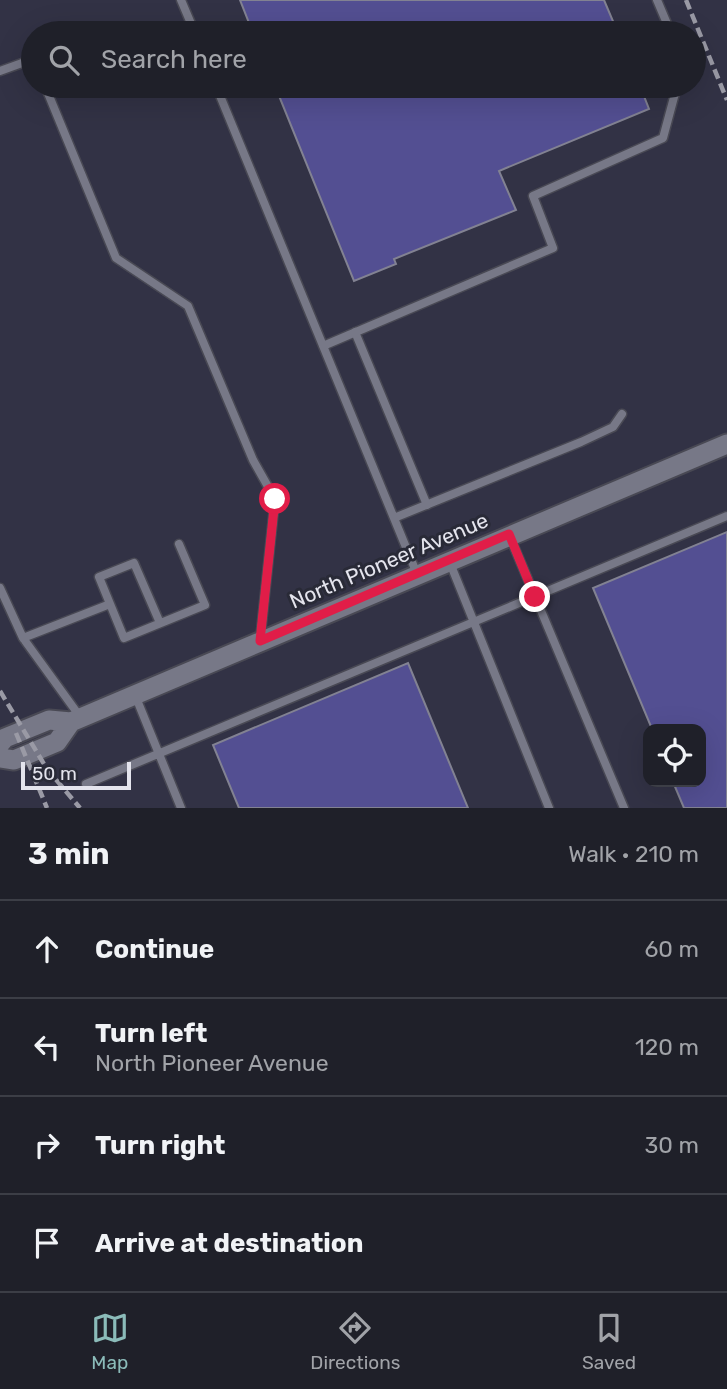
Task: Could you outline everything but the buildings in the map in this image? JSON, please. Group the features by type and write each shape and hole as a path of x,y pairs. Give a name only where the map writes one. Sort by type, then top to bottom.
{"street":[{"name":"North Pioneer Avenue","path":"0,744 5,738 49,720 76,720 509,534 727,444"},
{"name":"North Pioneer Avenue","path":"0,758 14,760 57,741 76,720"}],"lane":[{"path":"181,0 190,21"},
{"path":"657,0 666,21"},
{"path":"0,71 21,63"},
{"path":"49,98 116,258 188,306 253,460 275,499 260,641"},
{"path":"221,98 417,574"},
{"path":"323,346 553,248 533,196 663,138 674,98"},
{"path":"355,332 427,505"},
{"path":"394,518 581,443 613,427 622,414"},
{"path":"86,784 727,516"},
{"path":"509,534 624,808"},
{"path":"160,623 134,563 99,577 124,638 205,605 179,544"},
{"path":"449,560 549,808"},
{"path":"0,588 23,638 76,720"},
{"path":"23,638 110,604"},
{"path":"135,695 181,808"}],"shaded area":[{"path":"0,0 727,0 727,808 0,808"}],"railway":[{"path":"686,0 695,21"},
{"path":"706,49 727,100"},
{"path":"0,691 47,769 80,808"},
{"path":"16,733 47,808"}],"route":[{"path":"275,499 260,641 509,534 535,597"}]}
